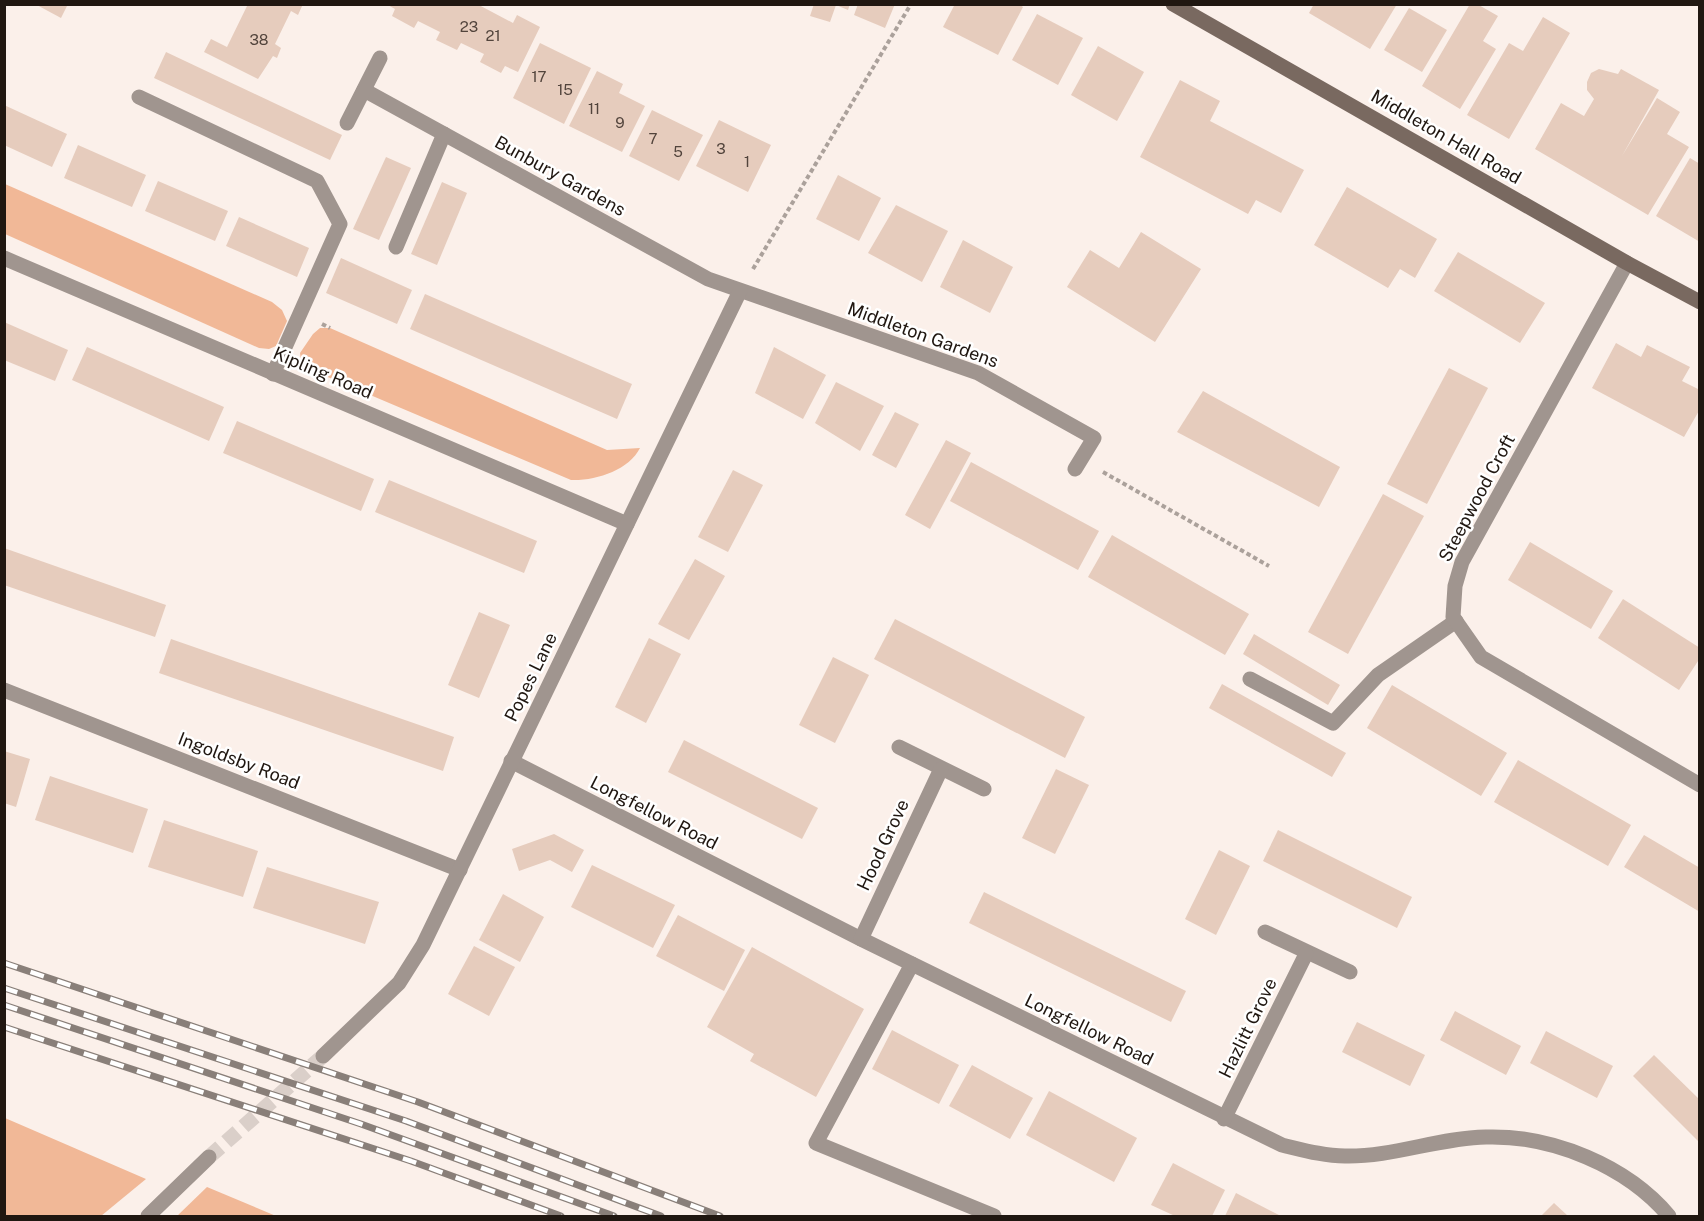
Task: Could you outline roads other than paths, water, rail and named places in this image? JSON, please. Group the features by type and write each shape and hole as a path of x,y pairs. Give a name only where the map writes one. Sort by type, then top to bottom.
{"main road":[{"name":"Middleton Hall Road","path":"1173,4 1627,263 1700,302"}],"street":[{"path":"347,123 380,58"},
{"name":"Bunbury Gardens","path":"364,90 708,279 740,291"},
{"path":"139,97 317,181 340,224 273,374"},
{"path":"396,247 444,134"},
{"name":"Kipling Road","path":"4,258 627,524"},
{"name":"Steepwood Croft","path":"1456,621 1453,617 1455,586 1462,562 1627,263"},
{"name":"Middleton Gardens","path":"740,291 978,373 1094,438 1078,464"},
{"name":"Popes Lane","path":"323,1056 399,983 423,945 740,291"},
{"path":"1250,679 1333,723 1378,675 1456,621 1481,657 1700,784"},
{"name":"Ingoldsby Road","path":"4,690 460,870"},
{"path":"898,747 984,789"},
{"name":"Longfellow Road","path":"511,761 861,939 1224,1119 1282,1145 1313,1153 1344,1156 1377,1154 1487,1137 1526,1140 1564,1149 1605,1166 1647,1194 1670,1216"},
{"name":"Hood Grove","path":"861,939 941,769"},
{"path":"1265,932 1306,954 1350,972"},
{"name":"Hazlitt Grove","path":"1224,1119 1306,954"},
{"path":"912,964 816,1143 994,1216"},
{"path":"148,1216 209,1157"}],"tunnel":[{"path":"209,1157 323,1056"}],"railway":[{"path":"4,963 418,1102 720,1216"},
{"path":"4,988 406,1121 661,1216"},
{"path":"4,1005 361,1124 614,1216"},
{"path":"4,1027 411,1161 561,1216"}]}
